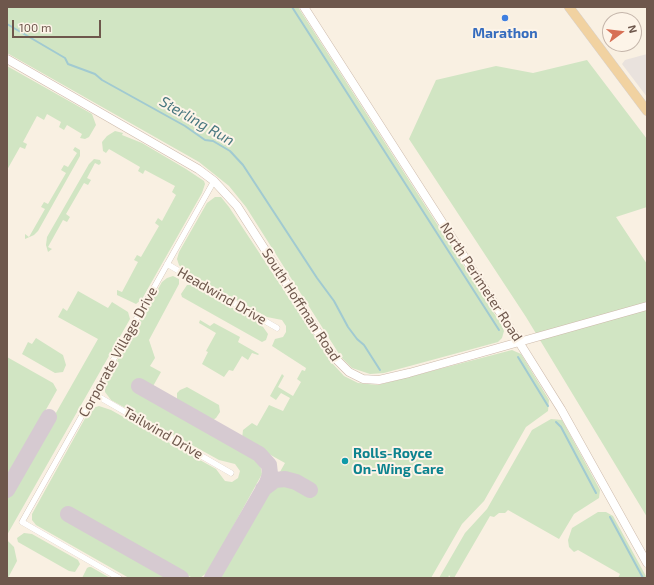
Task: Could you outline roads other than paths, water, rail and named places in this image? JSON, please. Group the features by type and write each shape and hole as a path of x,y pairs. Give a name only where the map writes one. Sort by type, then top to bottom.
{"main road":[{"path":"569,7 647,111"}],"street":[{"name":"North Perimeter Road","path":"304,7 561,409 647,563"},
{"name":"South Hoffman Road","path":"7,59 198,168 214,180 237,206 334,356 349,372 363,379 379,380 647,306"},
{"name":"Corporate Village Drive","path":"120,578 22,522 214,180"},
{"name":"Headwind Drive","path":"167,264 277,328"},
{"name":"Tailwind Drive","path":"94,394 231,472"}],"waterway":[{"path":"292,7 499,330"},
{"name":"Sterling Run","path":"7,24 65,58 68,64 95,74 102,80 185,126 205,140 213,141 230,151 243,165 317,278 334,301 348,327 357,339 364,345 380,370"},
{"path":"518,357 548,406"},
{"path":"556,422 561,427 596,493"},
{"path":"610,517 643,578"}],"place":[{"name":"Marathon","path":"505,18"},
{"name":"Rolls-Royce On-Wing Care","path":"345,461"}]}
